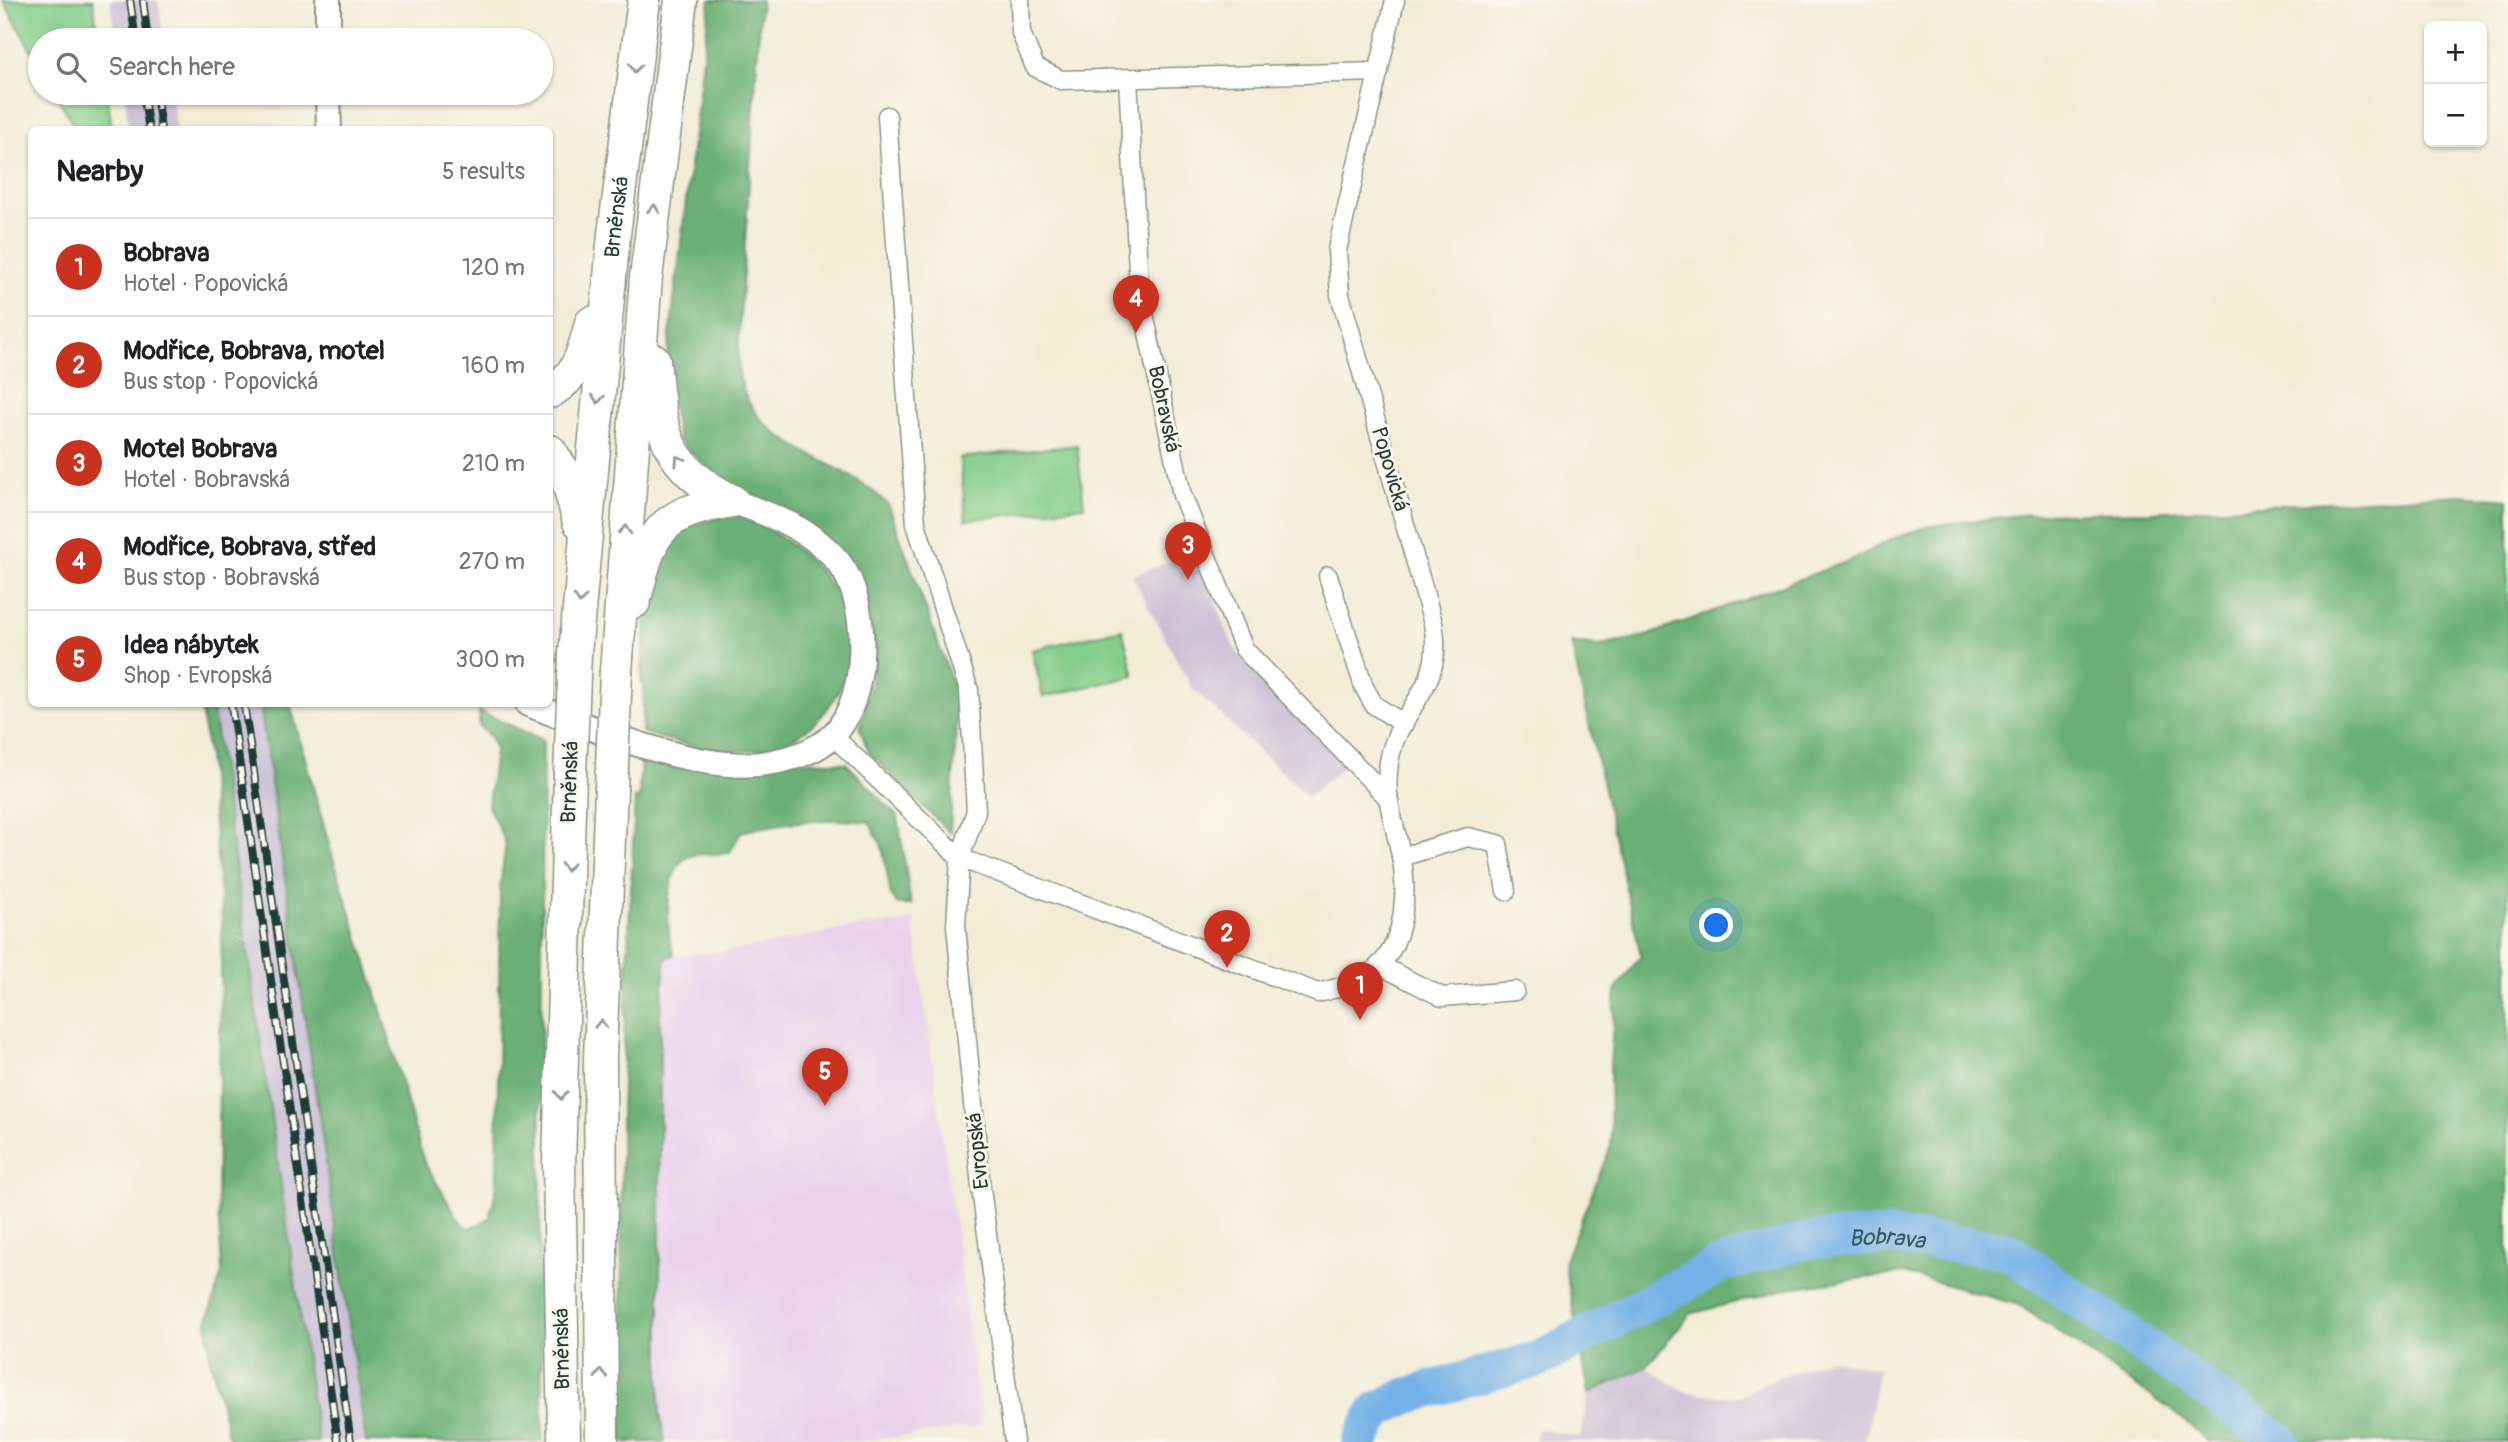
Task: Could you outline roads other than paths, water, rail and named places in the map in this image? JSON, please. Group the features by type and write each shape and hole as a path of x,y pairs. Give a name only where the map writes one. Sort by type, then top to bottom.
{"highway":[{"name":"Brněnská","path":"564,1442 559,1164 575,653 614,234 643,0"},
{"name":"Brněnská","path":"602,1442 600,1057 616,671 646,276 681,0"},
{"path":"553,391 572,376 582,358 614,234"},
{"path":"646,276 658,402 667,440 683,468 705,486 732,501"},
{"path":"553,455 566,474 584,544"},
{"path":"616,671 642,569 662,528 681,512 732,501"}],"street":[{"path":"328,0 328,28"},
{"path":"1020,0 1021,33 1035,67 1061,80 1378,72"},
{"name":"Popovická","path":"960,858 1318,993 1353,983 1379,965 1392,944 1403,912 1401,857 1386,796 1393,747 1432,675 1436,637 1340,295 1337,250 1395,0"},
{"name":"Bobravská","path":"1128,78 1139,290 1182,495 1244,649 1386,796"},
{"path":"328,105 329,126"},
{"path":"833,736 960,858 976,811 969,690 916,524 887,116"},
{"path":"537,707 641,743 714,762 746,764 783,759 808,752 833,736 850,711 861,660 858,608 853,587 841,565 816,542 780,519 732,501"},
{"path":"1328,576 1364,687 1374,705 1404,724"},
{"path":"1401,857 1468,837 1498,844 1506,891"},
{"name":"Evropská","path":"960,858 956,926 981,1188 1014,1442"},
{"path":"1379,965 1442,997 1515,991"}],"waterway":[{"name":"Bobrava","path":"1360,1442 1377,1410 1407,1396 1539,1359 1722,1264 1810,1240 1886,1236 2007,1250 2281,1442"}],"railway":[{"path":"130,0 134,28"},
{"path":"143,0 146,28"},
{"path":"145,105 148,126"},
{"path":"158,105 160,126"},
{"path":"231,707 338,1442"},
{"path":"244,707 351,1442"}],"place":[{"name":"Modřice, Bobrava, střed","path":"1136,333"},
{"name":"Motel Bobrava","path":"1188,580"},
{"name":"Modřice, Bobrava, motel","path":"1227,968"},
{"name":"Bobrava","path":"1360,1020"},
{"name":"Idea nábytek","path":"825,1106"}]}
